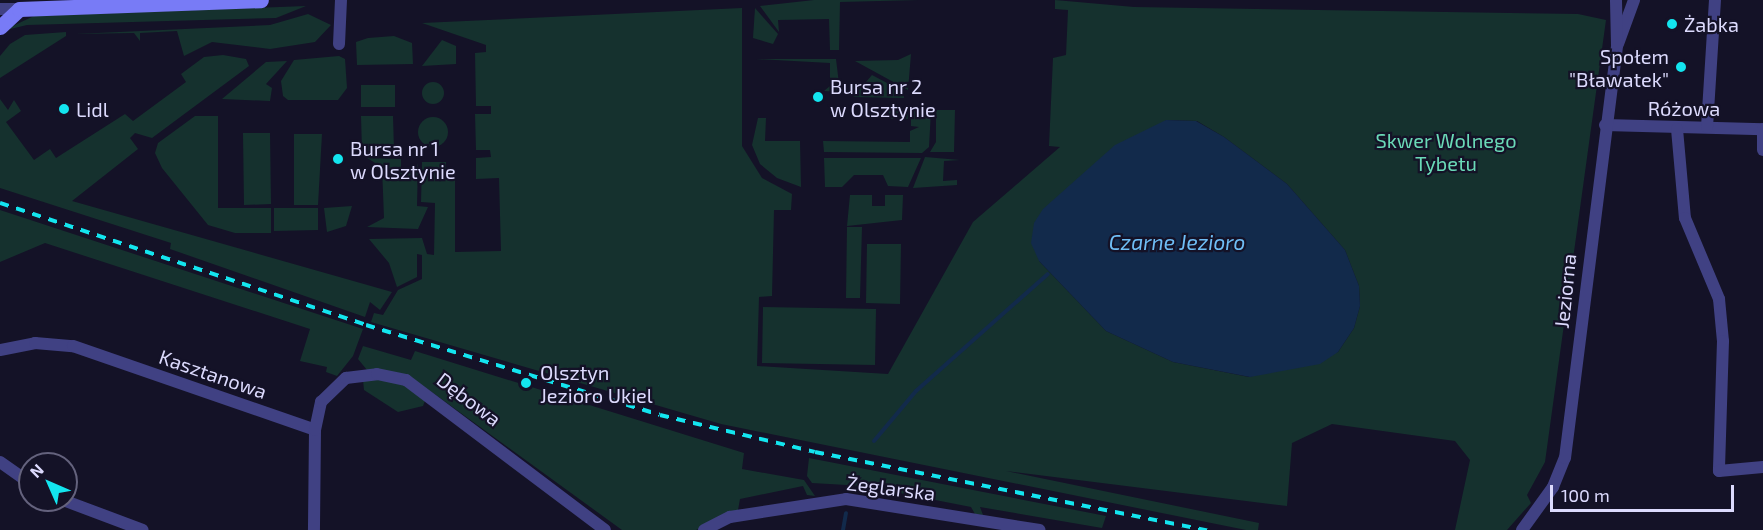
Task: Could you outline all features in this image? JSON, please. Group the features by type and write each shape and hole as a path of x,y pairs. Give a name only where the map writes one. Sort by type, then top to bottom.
{"main road":[{"path":"0,27 19,9 261,0"}],"street":[{"path":"339,44 341,0"},
{"name":"Jeziorna","path":"1522,530 1553,487 1565,458 1605,125 1617,45 1616,0"},
{"name":"Jeziorna","path":"1617,45 1634,0"},
{"path":"1707,127 1715,0"},
{"path":"0,9 19,9"},
{"name":"Różowa","path":"1605,125 1677,129 1707,127 1763,129"},
{"path":"1677,129 1684,218 1719,299 1723,340 1719,471 1763,467"},
{"path":"1763,129 1763,150"},
{"name":"Kasztanowa","path":"0,350 35,343 73,346 315,430"},
{"name":"Dębowa","path":"315,430 321,402 346,378 377,374 406,380 605,530"},
{"path":"314,530 315,430"},
{"path":"0,462 18,475"},
{"name":"Żeglarska","path":"704,530 730,517 846,499 1040,530"},
{"path":"78,506 143,530"}],"green space":[{"path":"814,0 919,0 840,2 839,50 830,50 829,19 778,20 779,32 760,6"},
{"name":"Skwer Wolnego Tybetu","path":"1055,0 1134,7 1578,14 1606,20 1545,462 1527,495 1531,503 1507,530 1455,530 1470,460 1455,441 1332,424 1292,443 1287,506 1006,471 1259,523 1258,530 1246,530 721,424 371,322 374,313 383,315 398,290 422,279 422,255 417,254 417,277 397,287 389,263 369,239 422,238 427,254 434,255 435,203 421,202 422,162 446,162 446,172 455,173 455,252 501,251 499,178 476,179 476,158 491,157 490,150 476,150 475,114 491,114 491,106 476,106 475,53 486,52 486,45 422,23 742,8 742,146 762,178 792,194 791,210 774,210 772,296 759,297 757,366 888,374 973,222 1060,147 1049,146 1053,58 1066,55 1068,10 1055,9","holes":["1166,120 1197,121 1224,137 1287,184 1345,250 1359,286 1360,306 1354,328 1338,352 1249,377 1173,362 1106,331 1039,261"]},
{"path":"306,6 276,18 27,25 2,31 34,16"},
{"path":"755,8 778,34 773,44 753,38"},
{"path":"308,14 331,25 315,42 270,49 212,42 184,56 177,31 140,33 140,41 134,33 75,34 270,25"},
{"path":"66,32 66,36 0,78 0,56 10,44 25,35"},
{"path":"394,36 412,43 413,64 357,65 356,42 368,38"},
{"path":"442,40 456,46 456,64 422,66"},
{"path":"911,54 908,90 855,61 898,60"},
{"path":"223,55 246,59 249,66 152,138 135,133 130,138 138,149 72,201 392,292 380,310 370,302 365,317 170,249 171,243 0,188 0,99 8,110 14,100 21,111 6,122 34,160 50,149 56,158 125,114 133,121 186,82 181,74 204,57"},
{"path":"339,56 345,59 347,88 338,100 288,100 283,96 281,81 294,60"},
{"path":"756,59 836,59 840,92 824,91 830,86 830,63"},
{"path":"287,61 266,84 272,88 270,101 222,99 266,62"},
{"path":"872,75 904,92 904,98 853,97"},
{"path":"433,82 441,85 444,93 441,101 433,104 425,101 422,93 425,85"},
{"path":"361,85 395,85 395,107 361,107"},
{"path":"936,110 955,110 954,152 930,152 936,142"},
{"path":"889,111 931,111 929,147 922,153 824,152 823,141 910,142 910,131 919,127 911,126 911,119 889,119"},
{"path":"195,116 218,116 218,208 271,208 271,233 235,233 208,225 162,168 155,153 158,143"},
{"path":"361,116 393,116 394,150 362,151"},
{"path":"433,117 439,118 447,126 447,138 439,146 433,147 427,146 419,138 418,132 419,126 427,118"},
{"path":"758,118 766,118 765,141 800,141 801,187 777,178 760,164 752,145"},
{"path":"243,133 270,133 271,204 244,205"},
{"path":"294,134 322,134 318,205 294,205"},
{"path":"925,157 960,160 944,161 943,181 957,180 957,185 913,188"},
{"path":"367,158 401,159 401,173 416,172 418,163 417,206 428,207 418,229 367,227 384,218 382,167"},
{"path":"824,158 921,158 908,187 888,186 883,175 854,175 842,187 825,187"},
{"path":"850,195 872,195 872,206 885,206 885,195 903,195 902,220 847,226"},
{"path":"352,206 346,226 327,232 324,208"},
{"path":"274,208 318,208 318,230 274,231"},
{"path":"0,210 363,329 353,356 337,376 326,372 327,367 300,361 310,329 45,243 0,262"},
{"path":"847,227 862,227 860,298 846,298"},
{"path":"867,244 901,244 900,304 866,303"},
{"path":"763,307 876,309 875,365 762,363"},
{"path":"363,346 411,360 415,351 744,453 742,469 804,480 815,496 807,495 803,486 740,499 738,510 696,530 622,530 418,382 367,370 358,359"},
{"path":"382,379 403,383 426,398 423,406 398,412 364,390 363,380"},
{"path":"809,458 1106,516 1102,528 980,507 983,515 975,514 971,507 864,486 812,483 807,476"}],"water":[{"name":"Czarne Jezioro","path":"1166,120 1196,121 1224,137 1287,184 1345,250 1359,286 1360,306 1354,328 1338,352 1320,364 1250,377 1173,362 1106,331 1039,261 1031,243 1034,223 1043,209 1115,145"}],"waterway":[{"path":"874,441 916,391 1048,274"},
{"path":"843,530 846,513"}],"railway":[{"path":"0,203 366,325 660,415 815,452 1207,530"}],"place":[{"name":"Żabka","path":"1672,24"},
{"name":"Społem \"Bławatek\"","path":"1681,67"},
{"name":"Bursa nr 2 w Olsztynie","path":"818,97"},
{"name":"Lidl","path":"64,109"},
{"name":"Bursa nr 1 w Olsztynie","path":"338,159"},
{"name":"Olsztyn Jezioro Ukiel","path":"526,383"}]}
